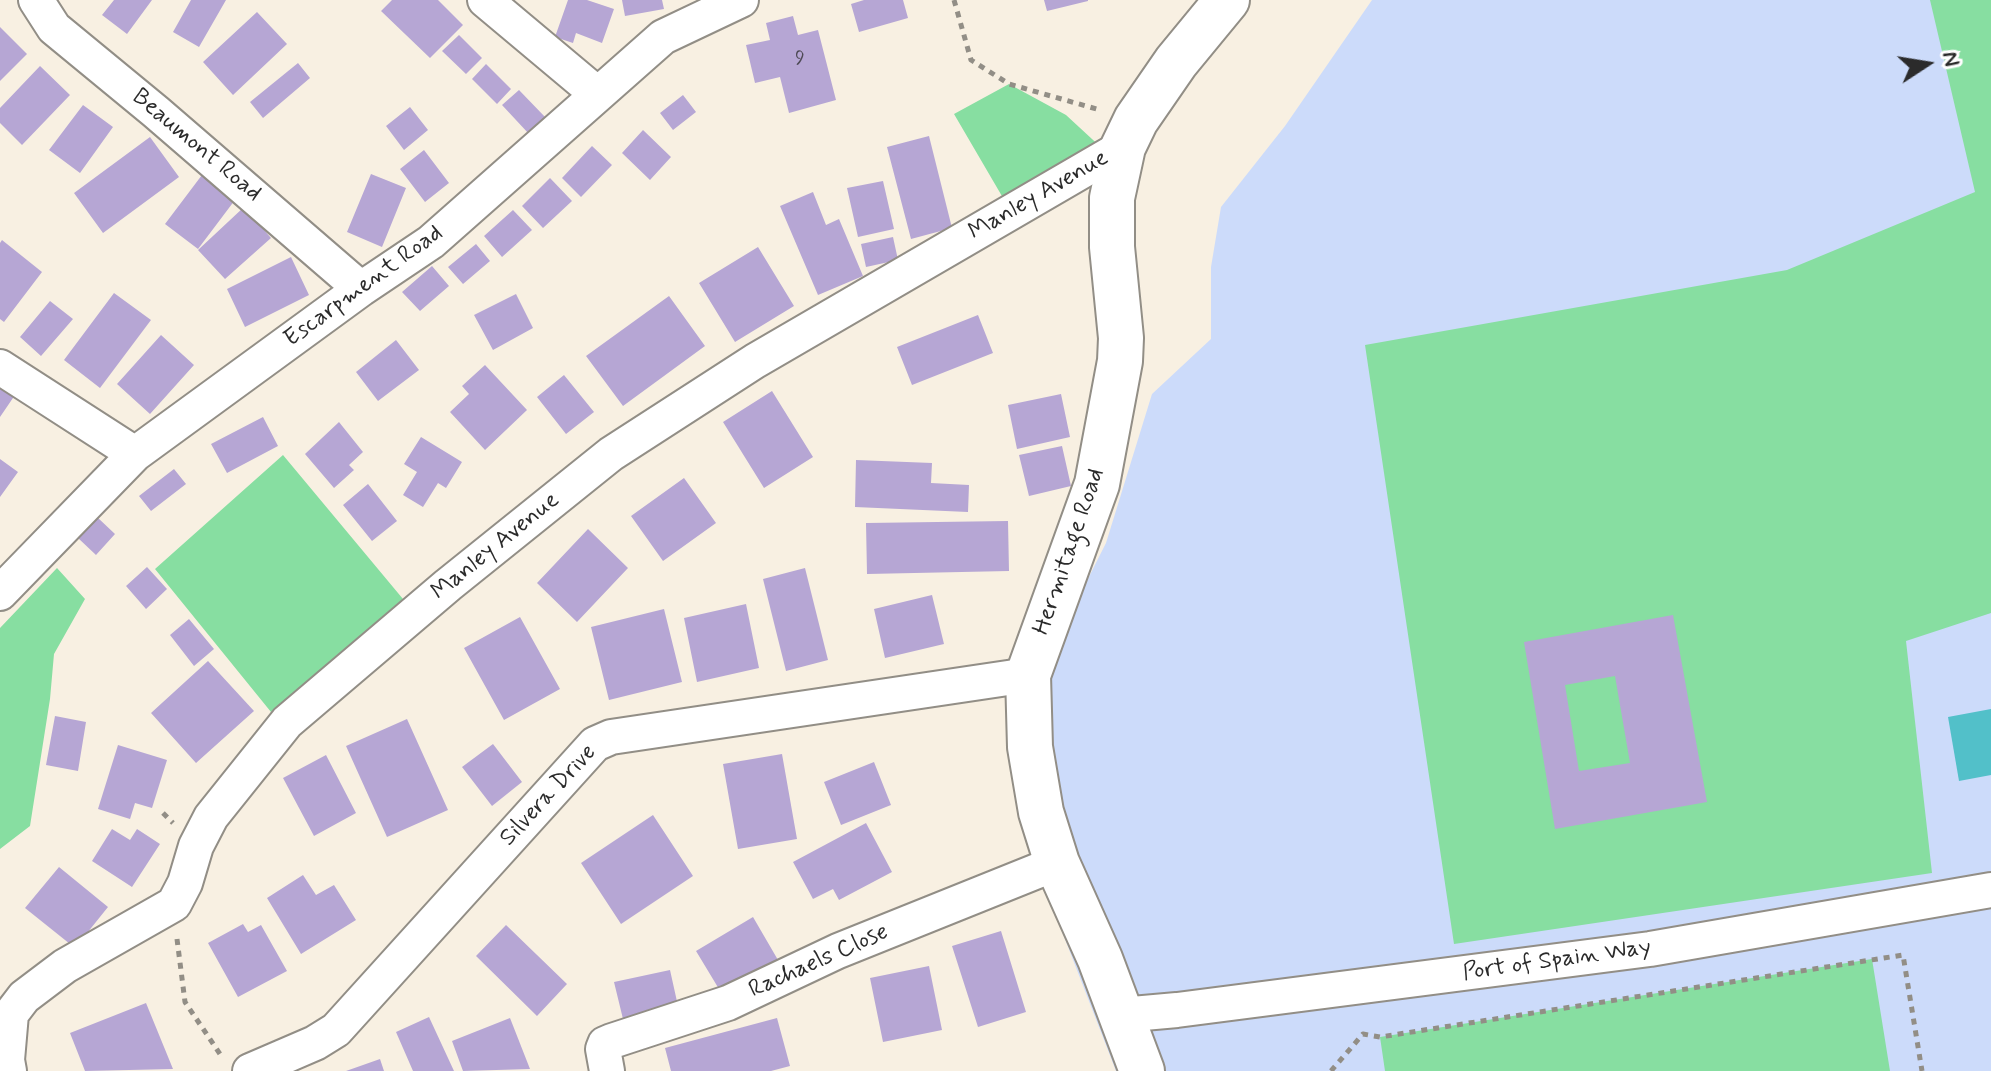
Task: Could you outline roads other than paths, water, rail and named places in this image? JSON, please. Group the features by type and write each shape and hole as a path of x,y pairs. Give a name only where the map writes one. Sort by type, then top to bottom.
{"street":[{"name":"Beaumont Road","path":"36,0 54,28 361,289"},
{"path":"485,0 596,93"},
{"name":"Escarpment Road","path":"0,593 135,454 361,289 431,242 663,37 741,0"},
{"name":"Hermitage Road","path":"1142,1071 1100,959 1057,863 1041,812 1030,747 1028,675 1097,484 1120,361 1121,338 1112,247 1112,198 1129,134 1176,62 1227,0"},
{"name":"Manley Avenue","path":"9,1071 11,1014 24,997 65,966 174,904 185,883 196,846 211,817 287,722 448,585 611,454 755,361 1129,134"},
{"path":"0,367 135,454"},
{"name":"Silvera Drive","path":"237,1066 315,1043 336,1030 595,744 611,737 1028,675"},
{"name":"Rachaels Close","path":"607,1071 605,1044 728,1003 838,951 1057,863"},
{"name":"Port of Spain Way","path":"1121,1015 1650,949 1991,890"}],"water":[{"path":"1991,709 1991,775 1959,781 1948,717"}]}
